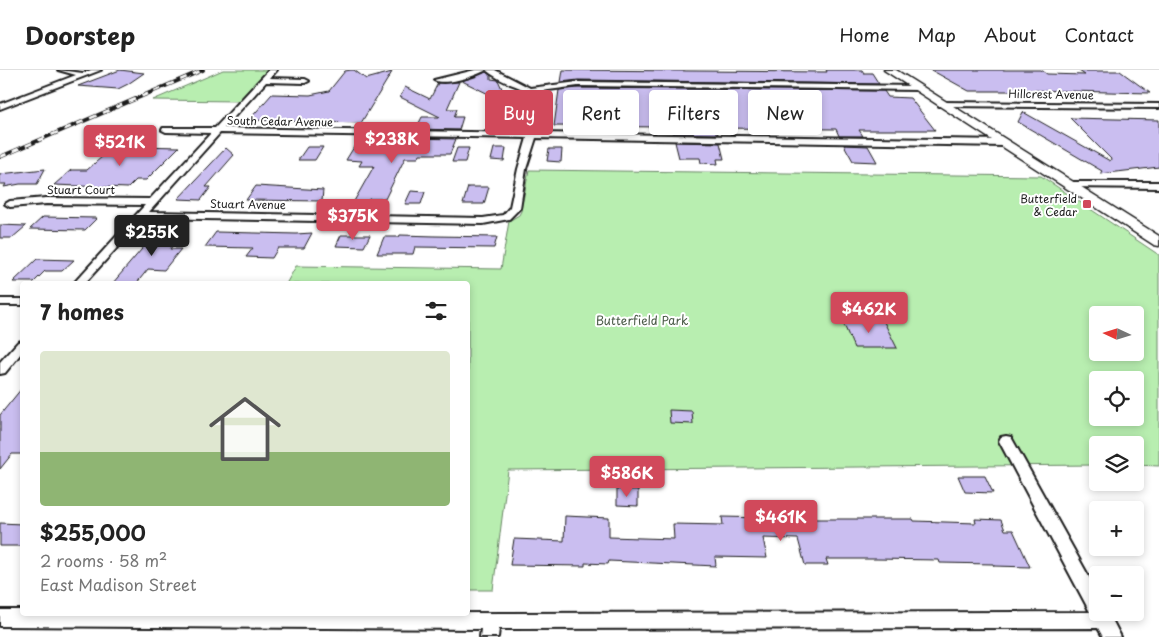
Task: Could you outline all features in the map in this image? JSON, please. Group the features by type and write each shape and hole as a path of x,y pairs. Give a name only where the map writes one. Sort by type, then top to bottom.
{"main road":[{"path":"889,70 1159,242"}],"street":[{"path":"62,70 84,75"},
{"path":"0,106 97,70"},
{"path":"81,281 273,70"},
{"path":"438,80 452,79 483,70"},
{"path":"490,70 528,90 572,84 917,88"},
{"path":"264,80 305,81"},
{"name":"Hillcrest Avenue","path":"942,104 1159,106"},
{"name":"South Cedar Avenue","path":"166,130 1004,143"},
{"name":"Stuart Avenue","path":"140,215 483,220 506,217 515,208 522,169 532,136"},
{"path":"1070,185 1159,185"},
{"name":"Stuart Court","path":"10,204 46,201 151,202"},
{"path":"0,302 20,302"},
{"path":"0,370 20,347"},
{"path":"1006,441 1089,594"},
{"path":"0,618 490,629 1089,614"},
{"path":"1104,621 1112,637"}],"green space":[{"path":"223,70 269,70 240,101 153,100"},
{"name":"Butterfield Park","path":"529,170 1041,176 1159,255 1159,466 1144,465 1144,436 1089,436 1089,465 508,470 493,590 470,590 470,281 288,281 296,266 501,269 509,221 519,215 521,211"}],"building":[{"path":"120,70 144,73 118,89 78,86"},
{"path":"354,70 366,79 392,72 361,123 249,120 272,94 310,95 329,91 345,71"},
{"path":"563,70 827,72 826,70 862,70 864,73 872,73 879,84 578,80 561,82"},
{"path":"931,70 1041,70 1047,74 1085,75 1079,71 1120,71 1150,93 1027,90 1029,91 969,91"},
{"path":"486,72 491,76 491,79 498,80 503,90 485,90 485,92 462,81"},
{"path":"459,82 447,109 457,109 454,117 463,117 459,130 416,129 422,117 440,117 400,97 405,87 430,99 438,83"},
{"path":"578,88 782,90 748,90 748,128 738,128 738,90 649,90 649,127 639,127 639,90 563,90 563,126 554,126 559,90"},
{"path":"822,90 884,91 888,97 910,98 935,130 859,130 863,136 839,136 836,129 822,129"},
{"path":"1023,112 1110,161 1111,159 1070,118 1159,120 1159,167 1100,174 1102,171 1018,122"},
{"path":"411,138 456,139 450,154 420,154 418,158 405,158 385,199 369,199 367,203 353,203 374,166 359,166 362,161 346,160 354,147 406,148"},
{"path":"675,142 720,143 724,159 717,159 718,164 701,163 700,158 679,158"},
{"path":"96,145 179,147 146,180 136,180 128,188 54,185 71,170 87,170 103,156"},
{"path":"844,145 868,146 877,162 853,161"},
{"path":"307,147 323,147 315,160 298,160"},
{"path":"226,148 234,155 206,187 211,187 201,200 178,199"},
{"path":"457,148 469,148 465,162 452,162"},
{"path":"494,148 506,148 504,161 491,160"},
{"path":"549,149 562,149 561,162 547,161"},
{"path":"45,169 37,184 20,184 4,187 6,184 0,184 0,174"},
{"path":"256,186 323,190 322,201 246,200"},
{"path":"468,187 489,187 484,204 463,204"},
{"path":"411,191 425,192 421,204 405,204"},
{"path":"43,217 97,218 85,230 30,229"},
{"path":"0,225 26,226 12,238 0,238"},
{"path":"167,228 186,228 170,249 181,249 164,270 148,269 138,281 115,281 153,236 160,237"},
{"path":"216,232 312,233 304,248 278,248 272,258 246,257 253,248 205,247"},
{"path":"341,235 370,235 364,247 336,246"},
{"path":"400,235 497,237 494,248 415,247 413,254 377,254 384,237 399,237"},
{"path":"37,259 74,260 62,271 45,271 35,281 13,282"},
{"path":"842,320 883,320 897,348 854,348"},
{"path":"20,390 20,454 12,454 0,469 0,415"},
{"path":"669,410 692,411 693,424 670,423"},
{"path":"958,476 985,476 993,493 965,492"},
{"path":"617,489 638,490 638,506 617,505"},
{"path":"769,509 813,510 815,519 913,519 914,521 976,523 975,519 1001,520 1005,530 1013,530 1030,567 940,563 939,560 876,559 826,559 828,565 805,565 798,539 763,538 767,558 715,557 716,566 609,561 608,564 585,563 585,566 510,565 514,539 564,541 565,516 609,518 609,537 674,539 673,524 723,525 722,517 770,518"},
{"path":"0,523 20,524 20,546 0,546"}],"railway":[{"path":"0,157 203,70"}],"place":[{"name":"Butterfield & Cedar","path":"1087,204"}]}
